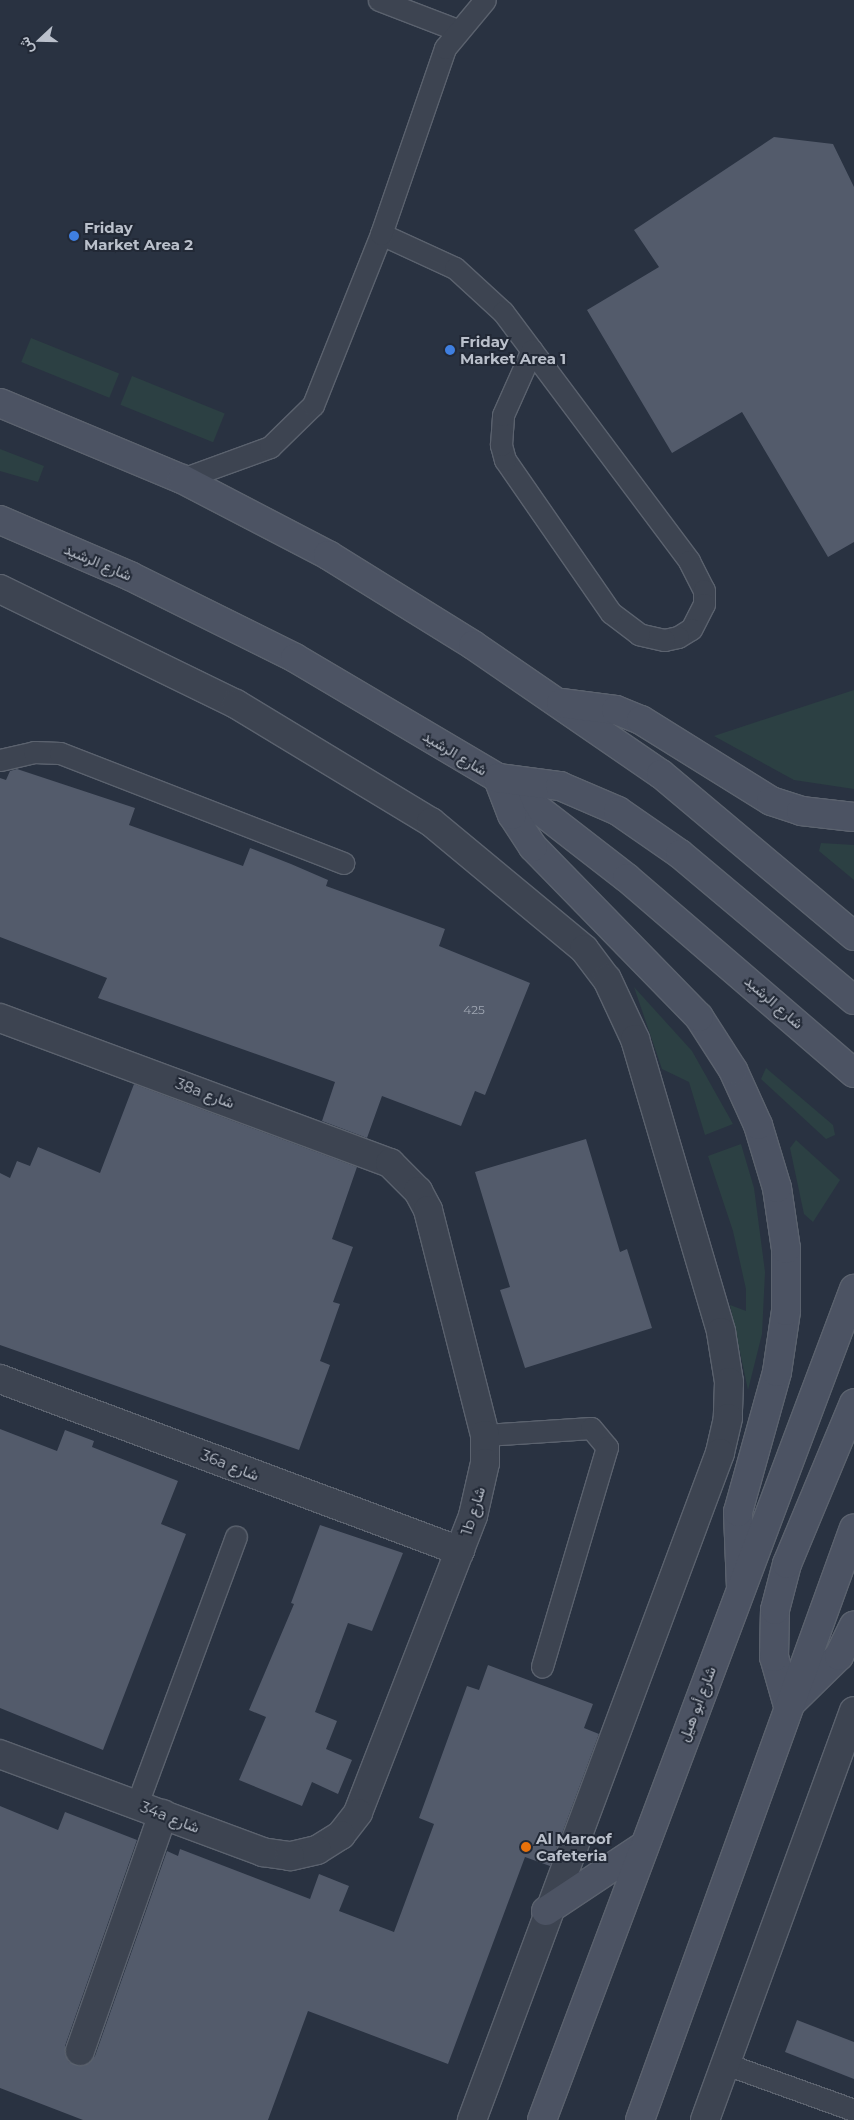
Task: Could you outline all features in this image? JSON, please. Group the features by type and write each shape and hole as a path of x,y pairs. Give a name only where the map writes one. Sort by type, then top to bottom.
{"main road":[{"path":"0,403 182,479 328,555 557,702 662,774 854,936"},
{"name":"شارع الرشيد","path":"0,520 130,576 295,658 498,778 627,878 854,1073"},
{"path":"557,702 616,710 641,720 771,800 801,811 854,817"},
{"path":"741,1588 738,1512 777,1372 786,1311 786,1249 777,1188 761,1134 733,1070 699,1017 533,846 512,815 498,778 560,786 618,811 680,854 854,1000"},
{"name":"شارع أبو هيل","path":"542,2120 854,1289"},
{"path":"788,1706 774,1657 775,1610 788,1564 854,1403"},
{"path":"640,2120 788,1706 854,1528"},
{"path":"788,1706 839,1656 854,1625"},
{"path":"546,1911 644,1846"}],"street":[{"path":"0,589 236,704 431,822 557,922 584,949 622,1007 721,1332 729,1382 728,1418 720,1453 546,1911 472,2120"},
{"name":"38a شارع","path":"0,1018 366,1151 404,1176"},
{"name":"1b شارع","path":"340,1836 358,1813 460,1551 481,1491 485,1435 430,1216 404,1176"},
{"name":"36a شارع","path":"0,1379 460,1551"},
{"path":"705,2120 854,1711"},
{"name":"34a شارع","path":"0,1754 263,1852 290,1856 317,1850 340,1836"},
{"path":"80,2052 163,1814"}],"lane":[{"path":"379,0 456,30"},
{"path":"182,479 270,447 313,405 381,234 436,69 456,30 485,0"},
{"path":"381,234 455,268 503,312 532,350 699,576 704,604 691,629 678,637 650,638 611,613 505,460 501,445 503,416 532,350"},
{"path":"0,760 34,752 60,753 343,863"},
{"path":"485,1435 591,1428 607,1447 542,1667"},
{"path":"137,1804 236,1537"},
{"path":"726,2064 854,2110"}],"green space":[{"path":"31,338 119,374 109,398 21,362"},
{"path":"132,376 225,413 213,442 120,405"},
{"path":"0,449 44,466 38,482 0,471"},
{"path":"854,690 854,789 794,780 714,736"},
{"path":"821,843 854,845 854,880 819,851"},
{"path":"634,987 692,1051 733,1124 705,1135 689,1082 662,1069"},
{"path":"766,1068 833,1125 835,1135 826,1139 761,1079"},
{"path":"796,1140 840,1180 813,1222 804,1214 790,1148"},
{"path":"741,1144 754,1188 765,1272 762,1334 748,1390 730,1305 746,1311 746,1289 733,1231 708,1156"}],"building":[{"path":"774,137 833,144 854,187 854,542 828,557 742,412 672,453 587,310 659,267 634,230"},
{"path":"17,769 135,808 129,825 243,866 250,848 291,864 328,880 326,886 445,929 439,946 530,983 485,1095 475,1091 461,1126 382,1096 367,1138 322,1121 335,1082 98,998 107,978 0,937 0,778 6,780 10,771"},
{"path":"134,1084 357,1167 332,1239 353,1247 333,1302 340,1304 320,1361 330,1365 299,1450 0,1345 0,1173 10,1178 17,1161 30,1166 38,1147 100,1173"},
{"path":"586,1139 620,1252 627,1249 652,1328 525,1368 500,1290 510,1287 475,1172"},
{"path":"0,1429 57,1451 65,1430 94,1441 92,1447 178,1481 161,1524 186,1534 103,1750 0,1708"},
{"path":"320,1525 403,1553 372,1631 348,1623 315,1712 337,1721 326,1749 352,1760 338,1794 312,1782 302,1806 239,1780 266,1717 249,1710 294,1604 291,1603"},
{"path":"488,1665 593,1704 584,1728 599,1734 550,1866 525,1857 448,2064 308,2011 268,2120 83,2120 0,2088 0,1806 58,1830 65,1812 137,1840 65,2046 69,2062 83,2066 95,2056 167,1851 178,1856 180,1849 310,1899 319,1874 349,1886 339,1911 394,1932 434,1824 419,1818 467,1686 479,1690"},
{"path":"797,2020 854,2042 854,2079 785,2052"}],"place":[{"name":"Friday Market Area 2","path":"74,236"},
{"name":"Friday Market Area 1","path":"450,350"},
{"name":"Al Maroof Cafeteria","path":"526,1847"}]}
